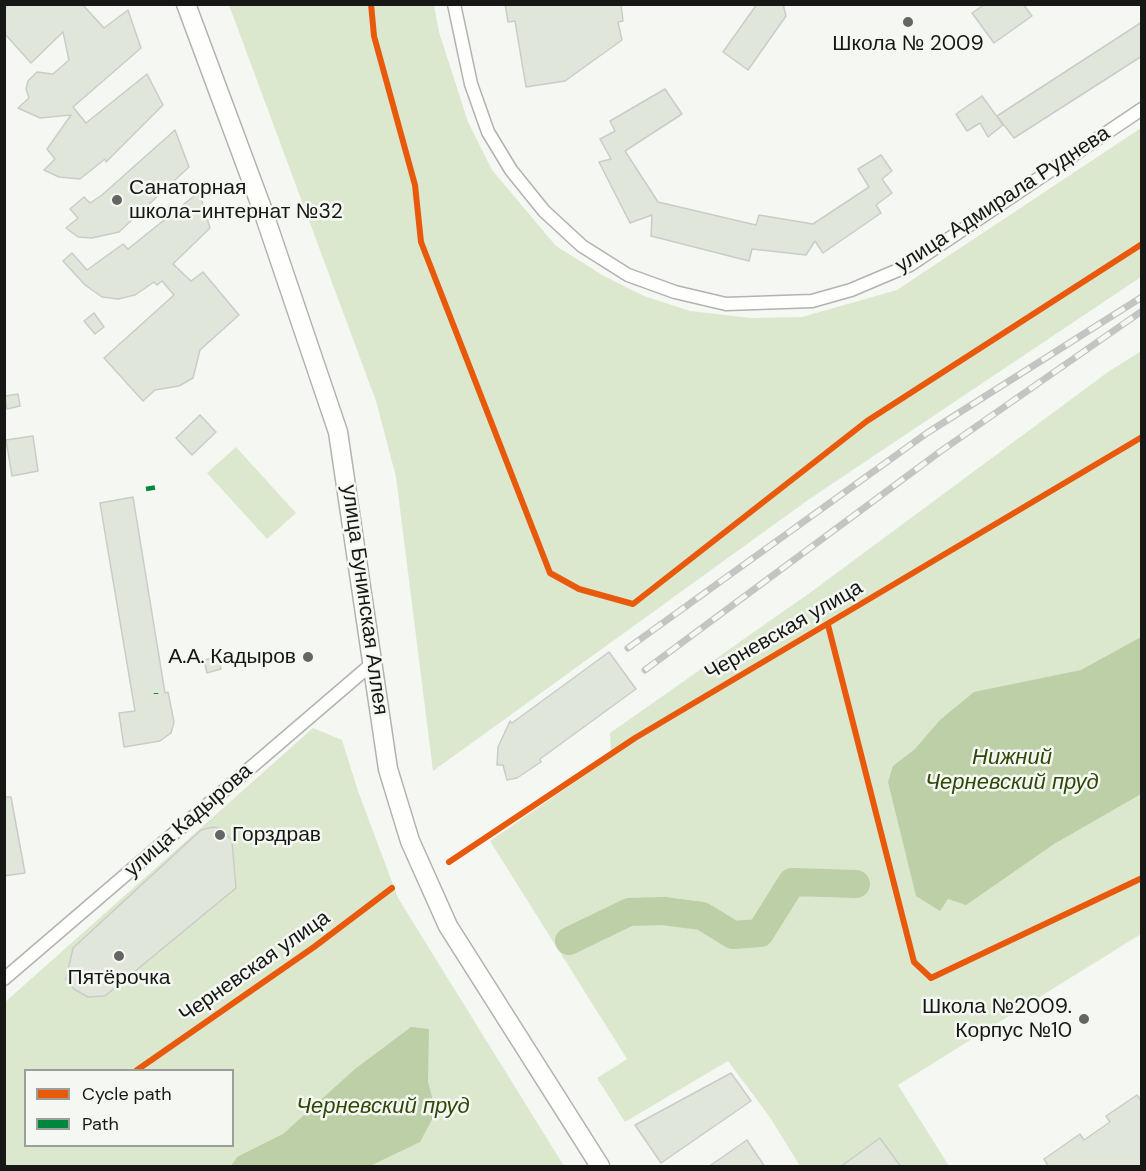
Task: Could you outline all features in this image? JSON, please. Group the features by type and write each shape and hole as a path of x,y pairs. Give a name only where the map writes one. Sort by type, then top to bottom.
{"street":[{"name":"улица Бунинская Аллея","path":"186,4 263,211 339,432 388,769 395,798 424,876 448,926 600,1167"},
{"name":"улица Адмирала Руднева","path":"454,4 471,84 488,132 511,171 544,211 582,246 628,274 675,292 726,304 812,301 850,290 910,265 1142,109"},
{"name":"улица Кадырова","path":"4,979 374,662"}],"shaded area":[{"path":"229,5 434,5 439,32 468,122 492,170 556,246 604,276 644,296 690,311 751,318 802,317 897,290 1141,128 1141,277 808,500 433,771 396,477 376,401"},
{"path":"1141,351 1141,934 898,1085 949,1166 800,1166 769,1116 728,1061 625,1122 597,1078 627,1059 490,841 611,757 610,733 811,592 1108,372"},
{"path":"236,447 296,513 267,539 207,473"},
{"path":"313,728 342,740 358,791 398,898 564,1166 5,1166 4,1003"}],"water":[{"name":"Нижний Черневский пруд","path":"1141,637 1141,794 1054,844 966,905 948,899 940,911 916,896 888,782 893,766 915,749 940,720 974,692 1081,670"},
{"name":"Черневский пруд","path":"411,1027 429,1029 428,1082 436,1112 420,1142 370,1166 231,1166 237,1157 283,1134 355,1069"}],"building":[{"path":"9,4 82,4 104,28 128,10 141,48 73,107 86,123 147,74 163,105 106,162 105,159 80,179 59,177 44,170 55,159 47,149 71,115 40,118 18,108 29,98 26,89 28,81 37,72 53,74 69,60 63,32 31,63 4,33 4,9"},
{"path":"505,4 621,4 623,21 618,22 622,40 565,81 526,87 515,21 508,22"},
{"path":"757,4 783,4 786,16 748,70 723,52"},
{"path":"985,4 1023,4 1032,16 994,43 972,13"},
{"path":"1142,22 1142,56 1014,138 997,116"},
{"path":"665,89 682,114 625,151 658,202 756,225 759,215 813,224 869,187 858,169 881,155 892,171 882,179 892,193 876,205 881,213 823,253 815,241 806,255 752,249 749,261 651,236 652,215 630,223 599,162 611,159 600,139 615,131 610,121"},
{"path":"982,96 1003,125 988,137 980,123 967,131 956,114"},
{"path":"175,130 189,167 119,232 92,238 78,237 66,228 78,218 70,209 84,197 90,203 102,195"},
{"path":"199,192 210,228 173,264 191,281 203,272 239,315 200,350 193,378 179,386 155,390 143,401 104,358 174,295 162,281 157,285 154,282 135,295 118,299 102,297 85,285 63,261 72,253 87,270 123,244 128,249"},
{"path":"94,313 104,327 95,334 84,321"},
{"path":"18,394 20,406 7,409 5,396"},
{"path":"200,415 216,432 192,455 176,438"},
{"path":"33,436 38,471 12,476 6,440"},
{"path":"133,497 165,693 168,692 174,722 171,733 160,741 124,747 119,713 135,711 100,503"},
{"path":"609,652 636,689 540,759 541,762 517,778 507,780 503,765 497,765 498,747 510,721 512,723"},
{"path":"218,657 221,669 207,673 204,660"},
{"path":"4,797 11,797 25,873 4,876"},
{"path":"213,827 222,829 232,841 236,888 105,996 88,997 74,989 66,979 73,948 201,830"},
{"path":"731,1073 751,1101 661,1163 635,1125"},
{"path":"1137,1095 1142,1102 1142,1167 1049,1167 1044,1159 1080,1134 1084,1140 1110,1122 1106,1116"},
{"path":"880,1138 901,1167 840,1167"},
{"path":"747,1140 765,1167 708,1167"}],"waterway":[{"path":"569,941 629,912 663,911 702,916 733,935 760,933 792,882 856,884"}],"railway":[{"path":"628,648 927,433 1142,297"},
{"path":"645,670 941,451 1142,311"}],"marked path":[{"path":"146,489 158,487"}],"cycle path":[{"path":"371,4 374,36 415,185 421,242 550,573 579,589 633,604 867,421 1142,244"},
{"name":"Черневская улица","path":"449,862 635,738 1142,437"},
{"name":"Черневская улица","path":"828,625 914,962 931,978 1142,878"},
{"name":"Черневская улица","path":"138,1069 314,947 392,888"}],"place":[{"name":"Школа № 2009","path":"908,22"},
{"name":"Санаторная школа-интернат №32","path":"117,200"},
{"name":"А.А. Кадыров","path":"308,657"},
{"name":"Горздрав","path":"220,835"},
{"name":"Пятёрочка","path":"119,956"},
{"name":"Школа №2009. Корпус №10","path":"1084,1019"}]}
